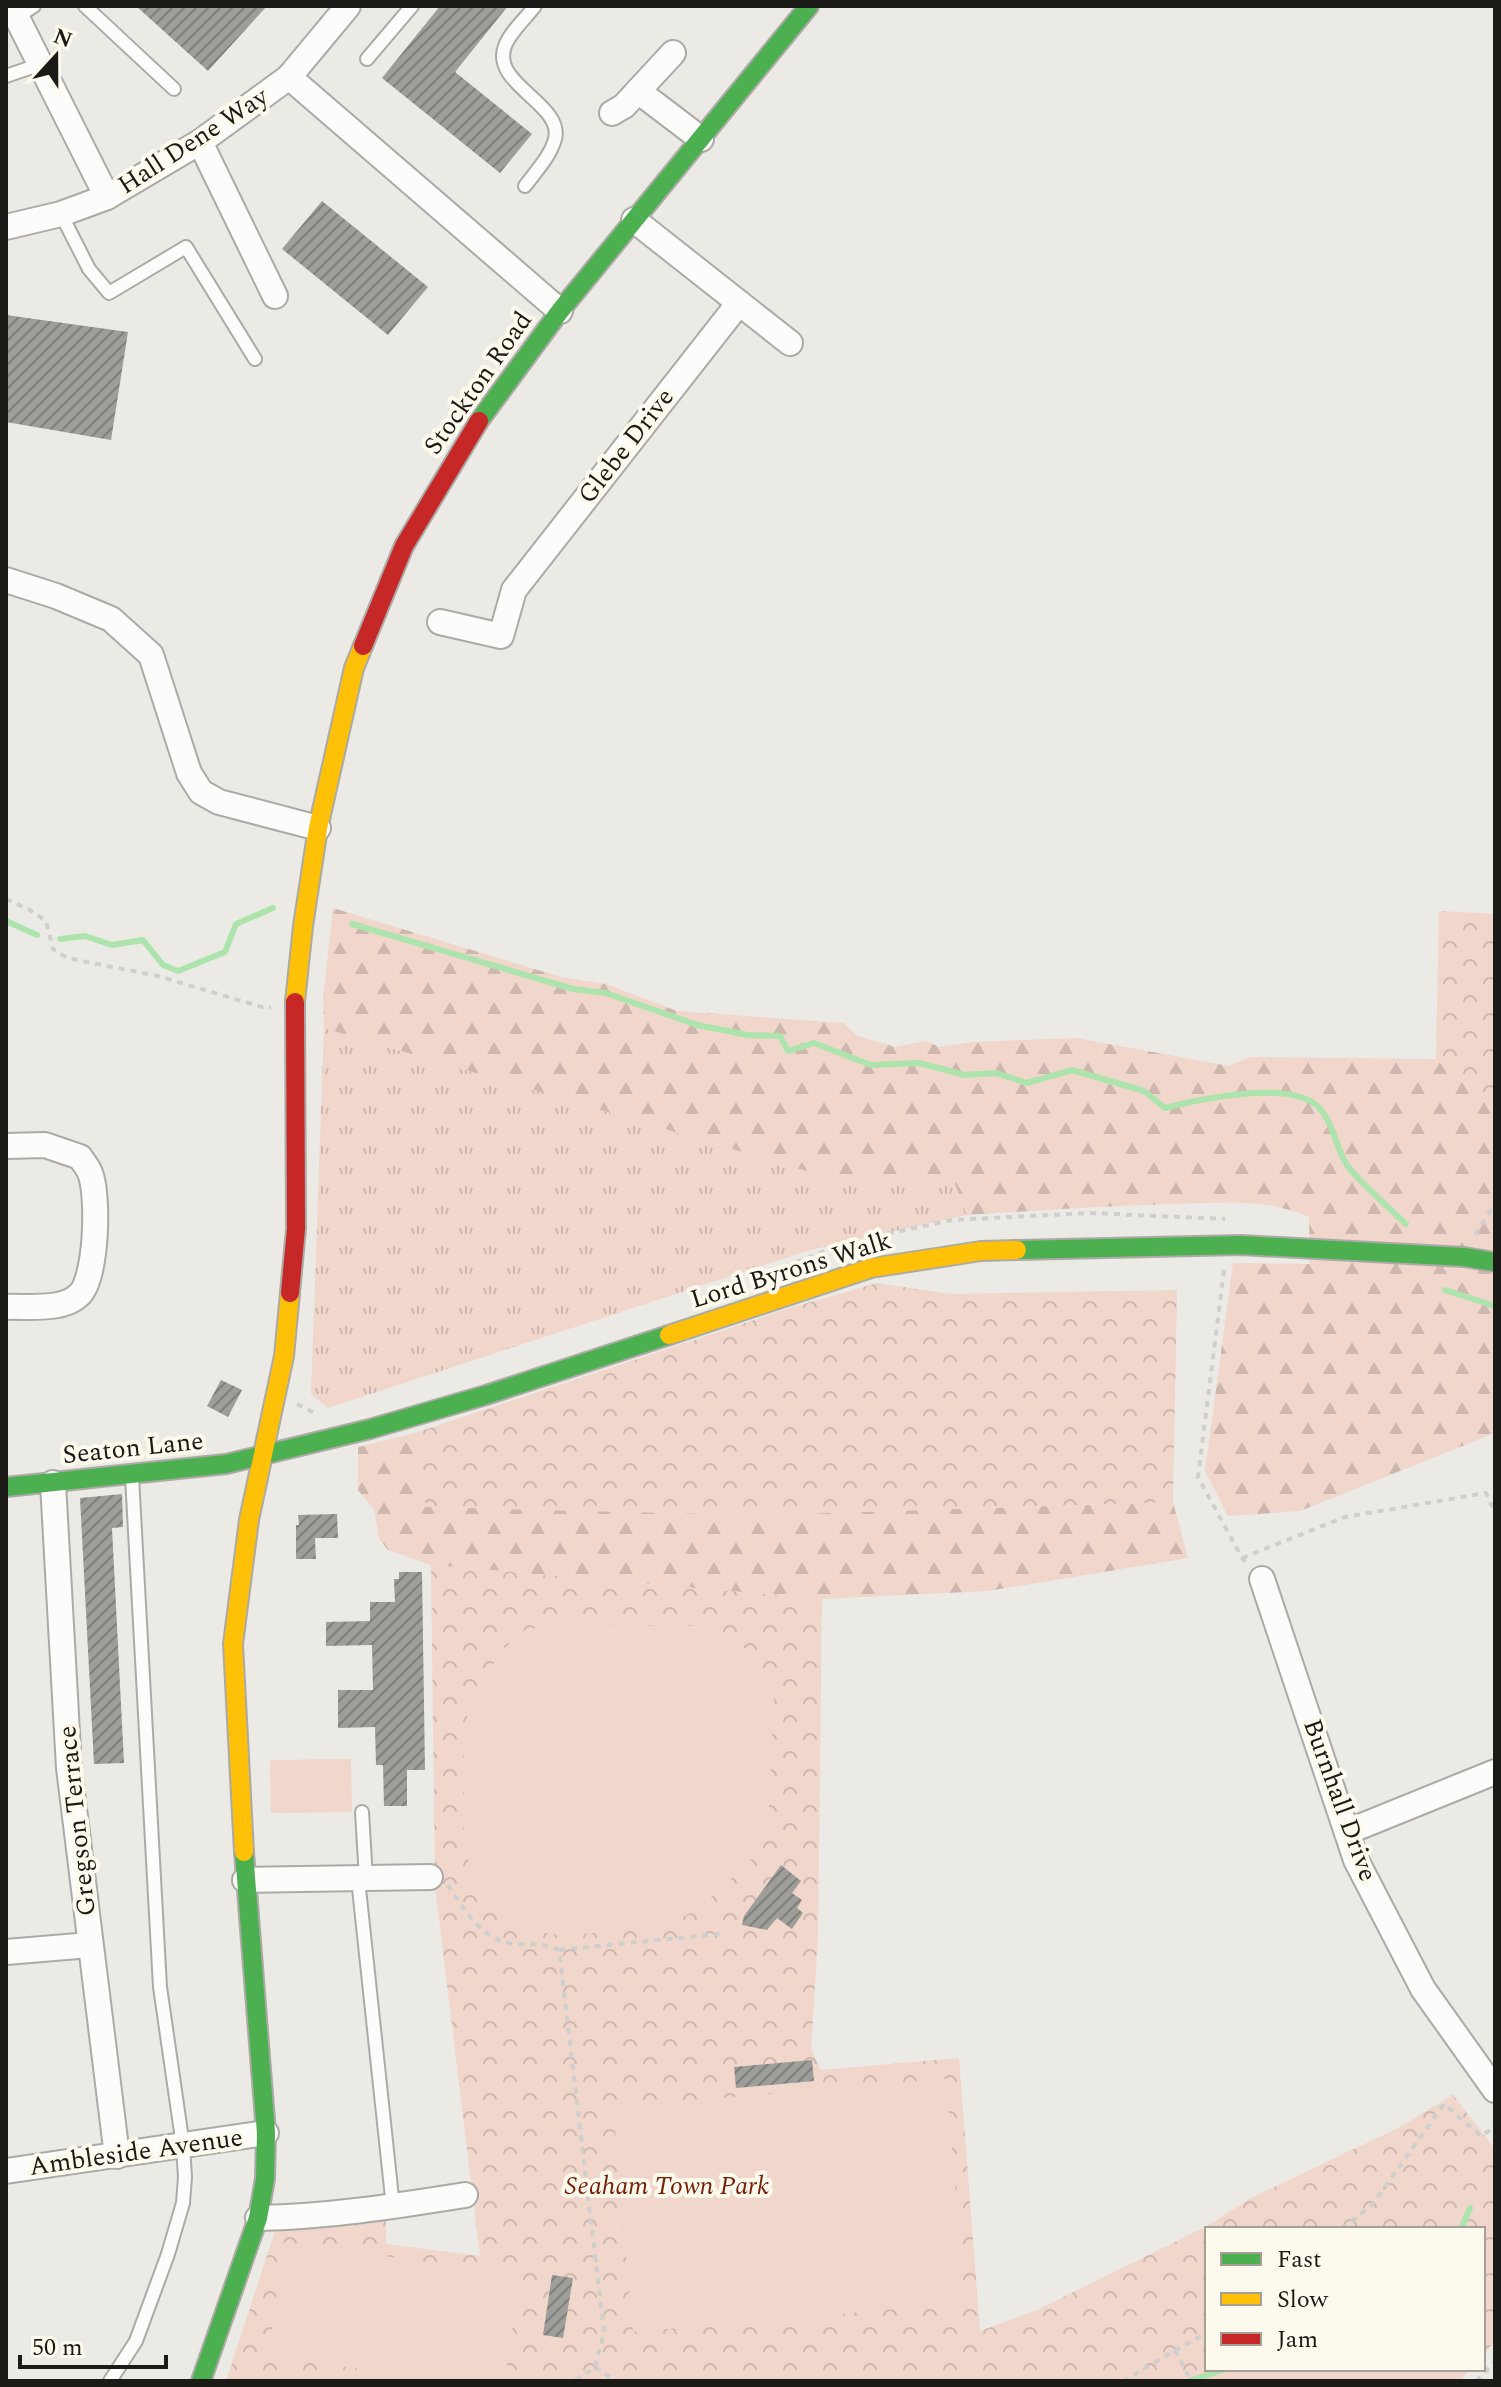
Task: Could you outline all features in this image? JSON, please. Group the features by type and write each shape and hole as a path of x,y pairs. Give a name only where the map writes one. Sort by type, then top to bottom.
{"main road":[{"name":"Stockton Road","path":"201,2381 258,2218 265,2179 266,2133 245,1880 233,1644 249,1520 284,1356 296,1229 295,1006 318,828 354,668 404,546 473,429 560,311 809,6"},
{"name":"Lord Byrons Walk","path":"263,1453 370,1429 486,1395 871,1268 981,1251 1241,1245 1464,1257 1495,1262"},
{"name":"Seaton Lane","path":"6,1487 226,1464 263,1453"}],"street":[{"name":"Hall Dene Way","path":"6,227 61,214 107,197 200,142 289,77 348,6"},
{"path":"20,10 41,64 107,197"},
{"path":"612,113 624,106 673,53"},
{"path":"289,77 560,311"},
{"path":"638,91 701,139"},
{"path":"200,142 275,296"},
{"path":"634,220 790,343"},
{"name":"Glebe Drive","path":"440,622 501,636 514,590 739,303"},
{"path":"6,580 56,596 111,619 151,655 189,773 201,792 219,802 318,828"},
{"path":"6,1146 45,1145 80,1157 91,1174 95,1197 91,1275 79,1296 58,1305 6,1307"},
{"name":"Gregson Terrace","path":"53,1483 69,1768 117,2156"},
{"name":"Burnhall Drive","path":"1262,1579 1356,1860 1423,1989 1495,2090"},
{"path":"1347,1832 1495,1772"},
{"path":"245,1880 430,1877"},
{"path":"6,1952 90,1945"},
{"name":"Ambleside Avenue","path":"6,2171 266,2133"},
{"path":"258,2218 301,2217 393,2207 465,2195"}],"lane":[{"path":"85,6 174,89"},
{"path":"367,59 412,6"},
{"path":"525,186 546,160 556,136 553,119 519,86 504,65 504,47 535,6"},
{"path":"6,76 41,64"},
{"path":"61,214 89,269 109,293 186,247 255,359"},
{"path":"110,2381 136,2341 183,2203 183,2146 160,1987 132,1474"},
{"path":"362,1812 362,1879 393,2207"}],"path":[{"path":"6,899 46,921 53,949 67,958 158,976 262,1007 295,1006"},
{"path":"1464,1257 1476,1231 1495,1203"},
{"path":"1241,1245 1239,1254 1226,1257 1198,1477 1242,1558 1262,1579"},
{"path":"1242,1558 1345,1517 1486,1493 1495,1513"},
{"path":"430,1877 444,1878 459,1903 486,1934 512,1945 541,1943 559,1950 719,1934"},
{"path":"559,1950 604,2332 595,2367 574,2381"},
{"path":"1344,2227 1372,2205 1444,2104 1481,2136 1495,2127"},
{"path":"1123,2381 1205,2333"},
{"path":"1175,2350 1191,2381"},
{"path":"1476,2381 1495,2362"},
{"path":"595,2367 615,2381"}],"green space":[{"path":"333,908 561,977 606,984 677,1011 843,1023 858,1036 895,1047 926,1041 939,1047 972,1042 1076,1038 1229,1066 1250,1057 1436,1059 1495,1111 1495,1433 1300,1511 1228,1516 1205,1471 1233,1263 1310,1264 1309,1217 1275,1206 1223,1202 967,1215 953,1179 843,1182 324,1028 323,997"},
{"path":"1439,911 1495,914 1495,1111 1436,1059"},
{"path":"324,1028 843,1182 953,1179 967,1215 810,1250 328,1408 311,1394"},
{"path":"877,1283 951,1294 1177,1290 1173,1502 761,1515 426,1507 415,1433 790,1308"},
{"path":"415,1433 426,1507 761,1515 1173,1502 1188,1558 988,1591 822,1599 431,1565 388,1550 379,1539 374,1509 358,1490 358,1447"},
{"name":"Seaham Town Park","path":"431,1565 822,1599 818,1937 811,2049 821,2070 959,2058 980,2331 1037,2310 1207,2226 1251,2198 1398,2128 1453,2095 1495,2149 1495,2341 1485,2353 1485,2227 1205,2227 1205,2371 1468,2371 1460,2381 226,2381 277,2225 386,2218 386,2244 480,2256 435,1886"},
{"path":"550,1625 712,1626 750,1652 774,1686 768,1830 756,1855 698,1909 667,1926 562,1936 517,1927 481,1898 464,1847 464,1752 468,1707 501,1651 525,1630"},
{"path":"351,1759 352,1812 271,1813 270,1760"},
{"path":"946,2079 965,2303 633,2332 613,2107"},
{"path":"284,2242 520,2275 505,2381 447,2381 268,2356"}],"building":[{"path":"136,6 267,6 208,71"},
{"path":"440,6 508,6 455,72 532,134 500,173 382,78"},
{"path":"322,201 428,287 388,335 282,249"},
{"path":"6,315 128,332 111,440 6,422"},
{"path":"221,1380 242,1390 228,1417 207,1406"},
{"path":"122,1494 123,1527 112,1528 124,1763 94,1764 80,1498"},
{"path":"337,1514 338,1538 315,1538 316,1559 296,1559 298,1515"},
{"path":"399,1572 422,1572 425,1770 407,1770 407,1806 384,1806 383,1765 376,1765 375,1727 338,1728 338,1690 373,1690 372,1645 326,1646 326,1622 370,1621 370,1602 395,1602 394,1579 399,1579"},
{"path":"781,1865 801,1881 792,1893 802,1900 797,1908 803,1913 792,1929 777,1918 767,1930 742,1925 744,1916"},
{"path":"812,2060 814,2081 736,2088 734,2067"},
{"path":"552,2275 573,2278 563,2338 543,2335"}],"waterway":[{"path":"60,939 85,936 112,945 143,940 163,965 178,971 225,952 236,924 273,908"},
{"path":"6,921 37,935"},
{"path":"352,924 573,989 606,993 697,1025 748,1035 780,1036 788,1051 814,1043 871,1065 919,1063 965,1075 996,1073 1027,1083 1072,1070 1144,1091 1165,1108 1242,1094 1301,1097 1321,1110 1349,1168 1406,1224"},
{"path":"1445,1290 1495,1306"},
{"path":"1462,2227 1470,2208"},
{"path":"1189,2381 1220,2371"}],"traffic: fast":[{"path":"479,421 560,311 809,6"},
{"path":"1017,1250 1241,1245 1464,1257 1495,1262"},
{"path":"6,1487 226,1464 370,1429 669,1335"},
{"path":"201,2381 258,2218 265,2179 266,2133 244,1852"}],"traffic: slow":[{"path":"295,1002 318,828 354,668 363,646"},
{"path":"669,1335 871,1268 981,1251 1017,1250"},
{"path":"244,1852 233,1644 249,1520 284,1356 290,1293"}],"traffic: jam":[{"path":"363,646 404,546 479,421"},
{"path":"290,1293 296,1229 295,1002"}]}
